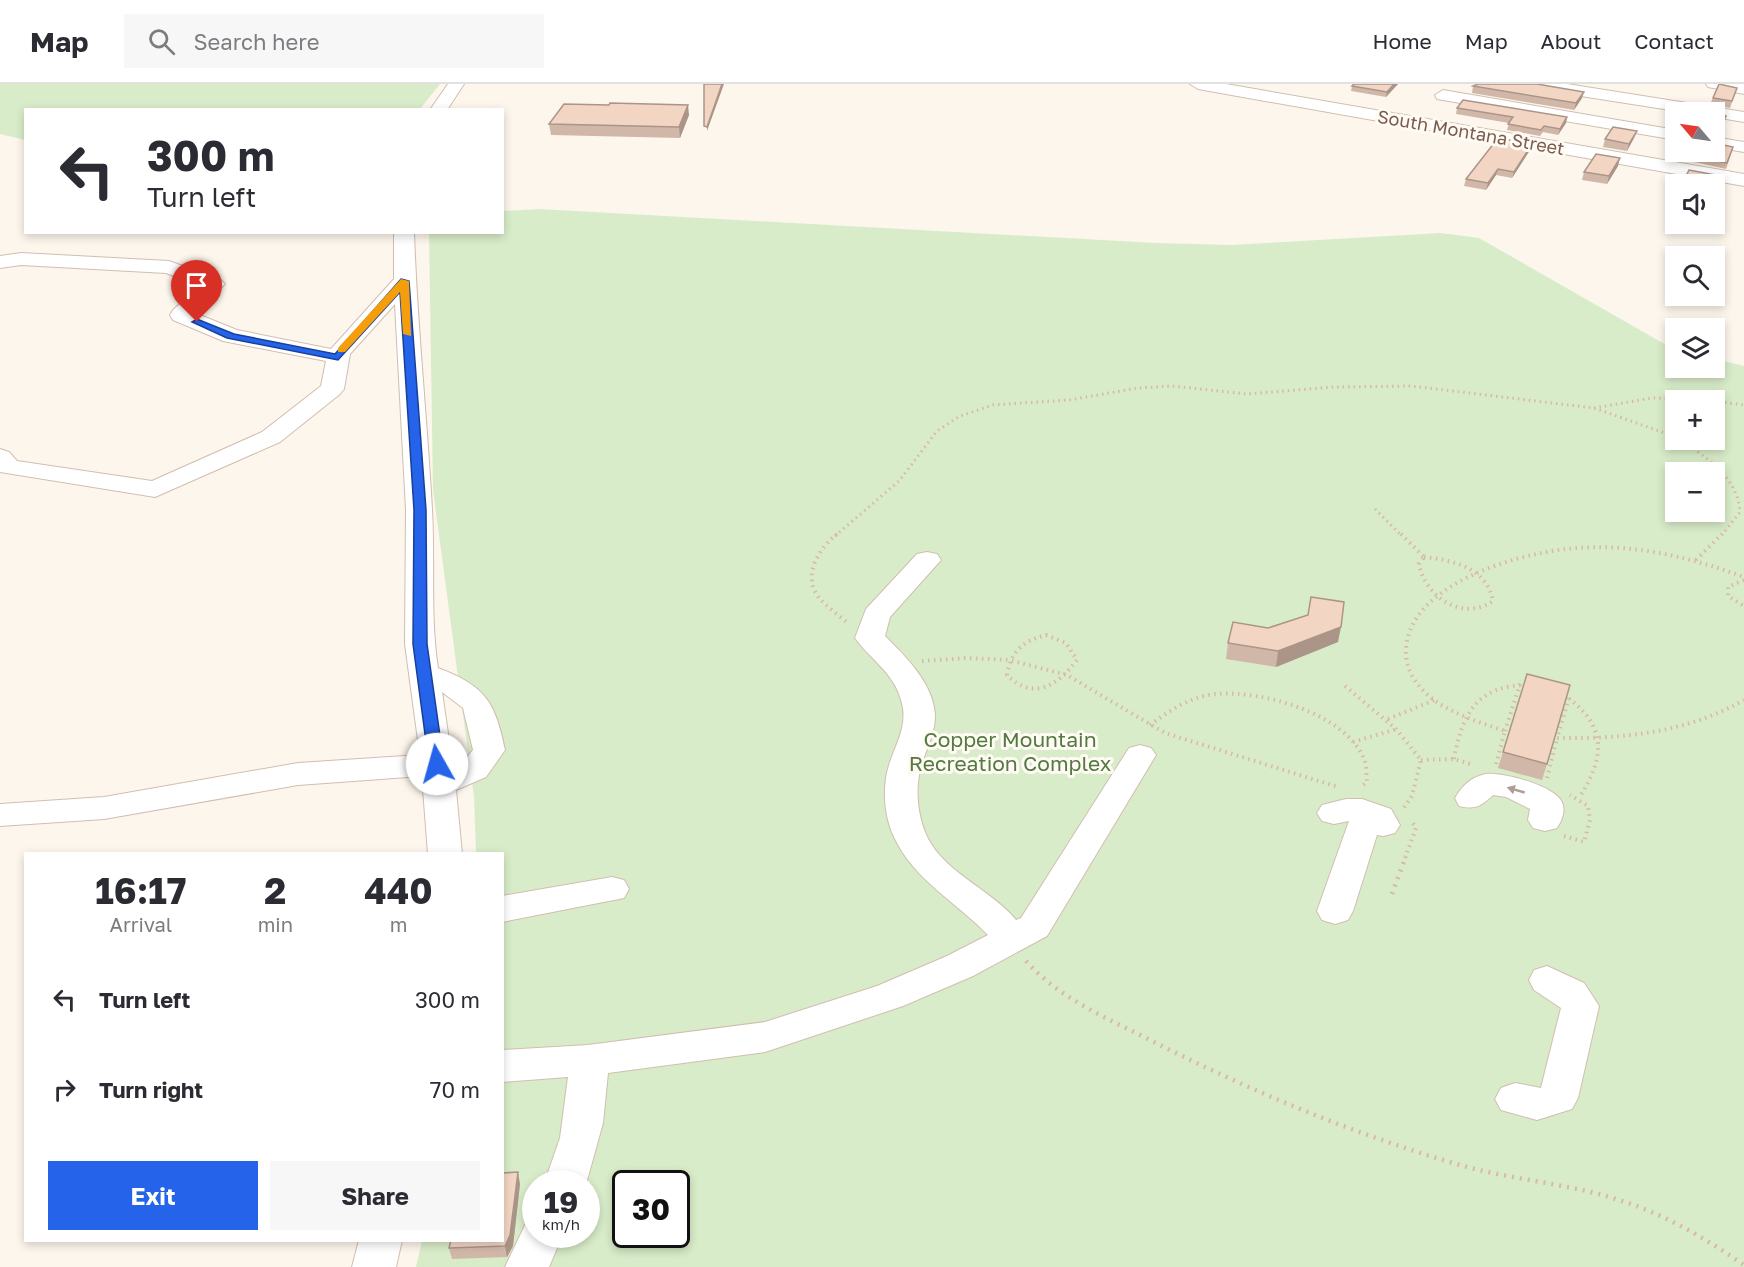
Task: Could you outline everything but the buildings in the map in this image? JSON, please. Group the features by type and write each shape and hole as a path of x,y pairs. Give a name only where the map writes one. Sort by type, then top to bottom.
{"street":[{"path":"439,108 456,84"},
{"name":"South Montana Street","path":"1198,84 1743,178"},
{"path":"1299,102 1316,84"},
{"path":"1536,84 1744,117"},
{"path":"1714,84 1744,88"},
{"path":"1421,123 1447,89 1665,133"},
{"path":"1725,144 1744,147"},
{"path":"404,234 404,281 420,510 420,644 438,773 445,852"},
{"path":"0,262 21,259 169,267 214,284 181,315 231,336 338,357"},
{"path":"0,457 9,467 155,489 271,437 332,389 338,357 404,281"},
{"path":"927,560 876,615 870,638 898,666 912,690 919,710 916,736 903,771 902,806 911,838 926,860 1001,924 1016,946"},
{"path":"0,815 104,808 298,774 438,773 459,779 479,769 489,750 477,703 456,686 426,674"},
{"path":"504,1066 588,1060 765,1036 890,996 960,966 1016,946 1034,927 1145,740"},
{"path":"1471,798 1485,785 1495,784 1514,789 1535,796 1546,805 1545,820"},
{"path":"1335,911 1369,812"},
{"path":"504,909 612,889"},
{"path":"1515,1098 1533,1105 1548,1105 1558,1098 1580,1006 1571,993 1547,980"},
{"path":"571,1170 577,1155 589,1101 588,1060"},
{"path":"374,1267 380,1242"},
{"path":"527,1267 536,1248"}],"path":[{"path":"870,638 834,613 819,598 812,582 813,565 824,544 875,504 899,481 937,430 960,416 993,405 1069,400 1138,387 1172,386 1247,394 1374,385 1441,388 1594,408 1635,420 1665,434"},
{"path":"1594,408 1629,398 1665,397"},
{"path":"1725,403 1744,405"},
{"path":"1694,450 1719,466 1736,482 1742,497 1741,510 1731,524 1696,560"},
{"path":"1375,509 1424,557 1455,562 1476,574 1493,593 1493,601 1488,607 1477,610 1462,608 1437,596 1422,581 1419,573 1419,564 1424,557"},
{"path":"1505,731 1465,716 1435,700 1415,681 1406,658 1406,636 1415,619 1437,596 1476,574 1509,561 1582,549 1615,547 1654,551 1696,560 1744,578"},
{"path":"1744,578 1728,587 1728,596 1744,606"},
{"path":"1046,636 1064,639 1074,649 1077,660 1067,675 1047,688 1024,688 1013,682 1007,675 1009,660 1017,647 1030,639 1046,636"},
{"path":"898,666 929,660 967,658 1009,660 1067,675 1145,740"},
{"path":"1454,759 1456,738 1465,716 1477,699 1496,688 1520,684 1531,686"},
{"path":"1494,770 1520,684"},
{"path":"1345,686 1387,719 1421,760 1412,796 1369,812"},
{"path":"1560,693 1569,698 1589,717 1598,739 1600,754 1593,779 1579,798"},
{"path":"1145,740 1170,710 1201,697 1225,694 1253,695 1298,706 1335,727 1353,742 1367,769 1367,782 1358,789 1369,812"},
{"path":"1545,786 1569,698"},
{"path":"1387,719 1405,714 1435,700"},
{"path":"1557,738 1598,739 1669,729 1705,719 1744,700"},
{"path":"1353,742 1396,729"},
{"path":"1145,740 1165,734 1416,828 1392,894"},
{"path":"1016,946 1041,980 1081,1004 1266,1098 1327,1122 1462,1165 1618,1200 1662,1216 1744,1265"}],"green space":[{"path":"0,84 440,84 421,108 24,108 24,140 0,134"},
{"name":"Copper Mountain Recreation Complex","path":"539,209 1155,243 1232,245 1441,233 1479,238 1665,344 1665,378 1725,378 1725,361 1744,366 1744,1267 416,1267 422,1242 504,1242 504,852 476,852 474,797 433,490 429,234 504,234 504,211"}],"slow traffic":[{"path":"341,350 404,281 408,334"}],"route":[{"path":"197,322 231,336 338,357 339,353 404,281 420,510 420,644 437,764"}]}
